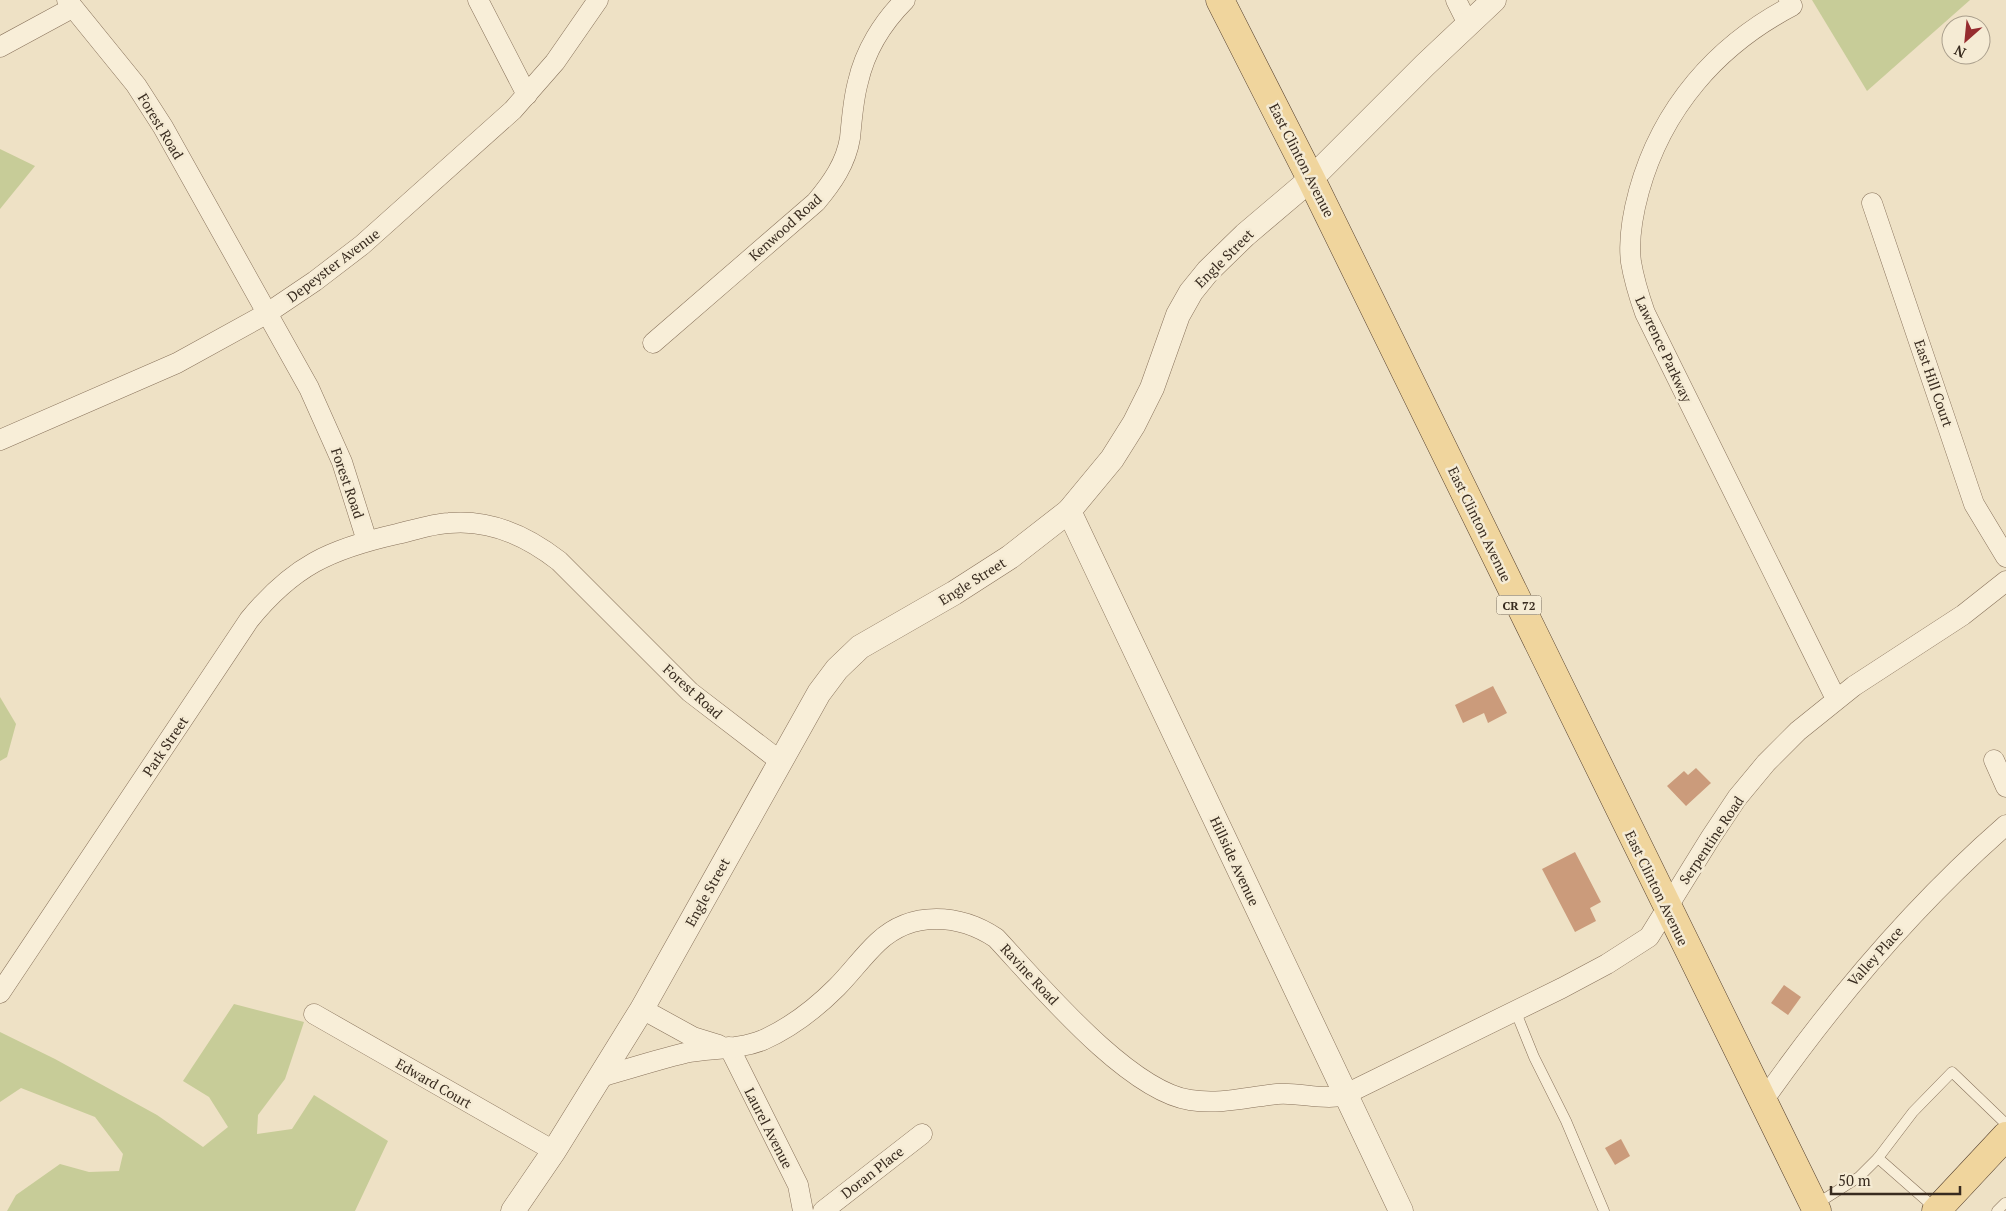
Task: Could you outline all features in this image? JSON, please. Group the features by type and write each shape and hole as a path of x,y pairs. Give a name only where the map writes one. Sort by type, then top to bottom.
{"main road":[{"name":"East Clinton Avenue","path":"1220,0 1311,179 1815,1208"},
{"path":"1943,1209 2006,1136"}],"street":[{"path":"478,0 527,95"},
{"name":"Depeyster Avenue","path":"0,440 177,363 266,314 315,281 362,245 452,166 527,95 555,62 598,0"},
{"name":"Kenwood Road","path":"653,343 816,202 832,182 843,162 849,140 858,81 866,56 878,34 905,0"},
{"path":"1456,0 1468,24"},
{"name":"Engle Street","path":"513,1211 554,1151 642,1009 818,693 837,669 860,647 954,593 1010,557 1069,510 1112,459 1134,424 1152,388 1178,315 1191,292 1208,271 1245,235 1311,179 1494,0"},
{"name":"Lawrence Parkway","path":"1789,0 1792,6 1766,20 1718,57 1694,82 1673,111 1658,138 1645,170 1634,209 1630,238 1631,261 1636,286 1645,313 1836,699"},
{"path":"0,47 69,4"},
{"name":"Forest Road","path":"69,4 136,85 164,127 266,314 309,388 327,424 367,541 449,523 474,523 516,533 539,545 559,560 690,692 780,761"},
{"name":"East Hill Court","path":"1872,204 1974,504 2006,557"},
{"name":"Hillside Avenue","path":"1069,510 1401,1211"},
{"name":"Park Street","path":"0,993 249,620 266,598 310,564 338,550 367,541"},
{"name":"Serpentine Road","path":"1347,1094 1577,980 1649,937 1737,798 1766,763 1798,731 1836,699 1963,615 2006,581"},
{"path":"1994,760 2006,787"},
{"name":"Valley Place","path":"1763,1101 1802,1044 1885,944 1940,886 2006,825"},
{"name":"Ravine Road","path":"600,1077 685,1053 762,1040 810,1010 836,988 878,942 893,931 910,923 946,918 982,928 996,938 1085,1032 1114,1058 1165,1092 1188,1100 1211,1103 1279,1093 1330,1098 1347,1094"},
{"name":"Ravine Road","path":"642,1009 694,1038 729,1047"},
{"name":"Edward Court","path":"314,1014 554,1151"},
{"name":"Laurel Avenue","path":"729,1047 798,1185 803,1211"},
{"name":"Doran Place","path":"823,1211 922,1134"}],"lane":[{"path":"1515,1010 1534,1057 1566,1121 1604,1211"},
{"path":"1815,1208 1859,1177 1878,1158 1912,1112 1952,1072 2006,1124"},
{"path":"1878,1158 1943,1209"},
{"path":"1997,1211 2005,1203"}],"green space":[{"path":"1812,0 1970,0 1953,15 1941,15 1941,26 1867,91"},
{"path":"0,149 35,166 0,209"},
{"path":"0,697 16,724 7,757 0,761"},
{"path":"234,1004 304,1022 285,1079 258,1115 257,1134 292,1129 314,1095 388,1141 355,1211 7,1211 16,1195 60,1164 89,1172 119,1171 123,1154 95,1117 21,1088 0,1102 0,1032 55,1059 157,1115 203,1147 228,1127 209,1097 183,1081"}],"building":[{"path":"1493,686 1507,713 1488,723 1484,713 1463,723 1455,705"},
{"path":"1696,768 1711,783 1686,806 1667,786 1684,771 1688,775"},
{"path":"1575,852 1601,902 1590,908 1596,921 1575,932 1542,869"},
{"path":"1784,985 1801,997 1788,1015 1771,1003"},
{"path":"1621,1139 1630,1156 1615,1165 1605,1148"}]}
